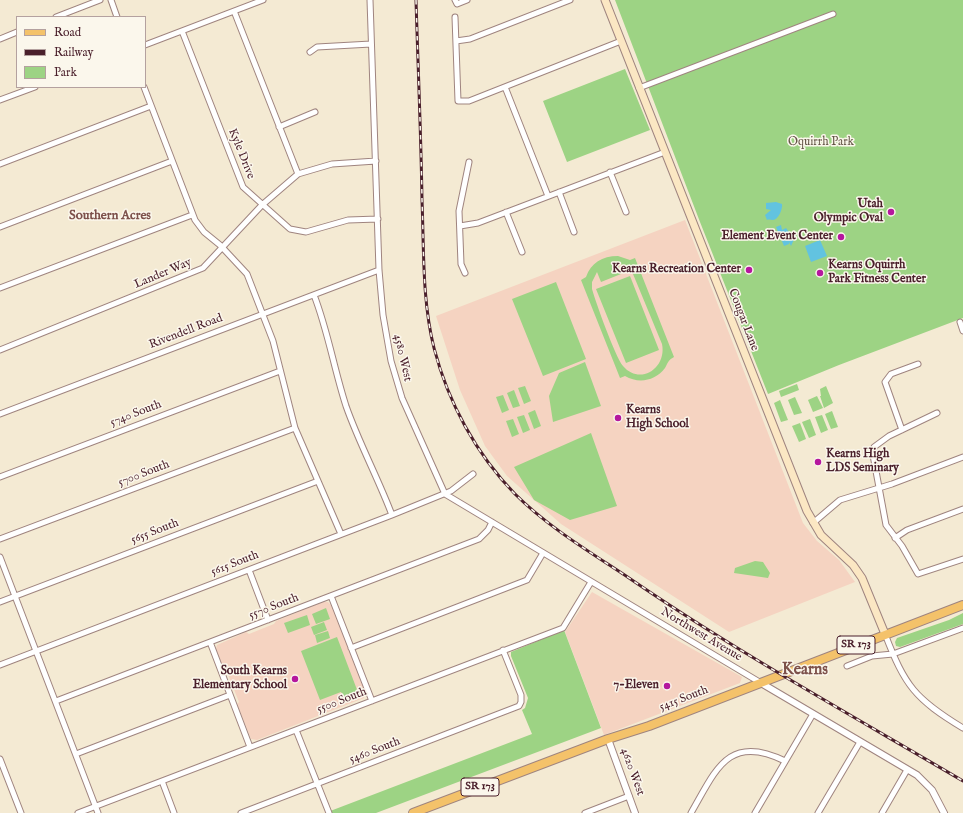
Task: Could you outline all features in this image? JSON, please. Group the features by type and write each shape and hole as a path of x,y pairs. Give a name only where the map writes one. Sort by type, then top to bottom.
{"main road":[{"name":"Cougar Lane","path":"605,0 787,462 813,523 822,535 853,565 862,578 885,634"},
{"name":"5415 South","path":"413,813 608,738 649,726 963,605"}],"street":[{"path":"59,16 100,0"},
{"path":"111,0 117,16"},
{"path":"146,45 263,0"},
{"name":"4580 West","path":"370,0 379,270 383,315 390,361 402,398 445,494"},
{"path":"455,0 456,4 467,0"},
{"path":"456,41 470,39 570,0"},
{"path":"234,11 298,174"},
{"path":"639,88 833,14"},
{"path":"455,17 458,101 469,101 621,41"},
{"name":"Kyle Drive","path":"182,30 243,187 283,225 300,232 306,232 348,220 378,219"},
{"path":"0,38 16,32"},
{"path":"310,52 317,47 372,44"},
{"path":"505,87 548,196"},
{"path":"0,100 32,88"},
{"path":"144,88 192,215 204,232 223,248 247,274 273,341 295,428 341,534"},
{"path":"0,164 151,106"},
{"path":"279,127 315,112"},
{"path":"460,226 471,225 665,152"},
{"path":"0,227 172,160"},
{"name":"Lander Way","path":"0,350 192,274 203,268 262,205 298,174 332,164 376,161"},
{"path":"465,273 461,264 460,205 469,162"},
{"path":"610,172 626,212"},
{"path":"558,192 574,232"},
{"path":"506,212 522,252"},
{"path":"0,288 192,215"},
{"name":"Rivendell Road","path":"0,414 379,270"},
{"path":"314,295 325,323 341,390 351,419 392,515"},
{"path":"960,322 963,331"},
{"path":"902,430 885,382 891,374 918,364"},
{"name":"5740 South","path":"0,477 280,371"},
{"path":"937,413 884,439 872,450 880,488 884,519 918,574 963,559"},
{"name":"5700 South","path":"0,539 295,428"},
{"path":"813,523 840,500 880,488 963,457"},
{"name":"5615 South","path":"0,665 445,494 473,474"},
{"name":"5655 South","path":"0,602 318,481"},
{"name":"Northwest Avenue","path":"445,494 907,770 928,784 940,802 944,813"},
{"path":"895,538 907,530 963,509"},
{"name":"5570 South","path":"56,701 480,539 488,530 492,522"},
{"path":"351,648 527,580 543,553"},
{"path":"0,557 98,813"},
{"path":"249,570 268,620"},
{"name":"5500 South","path":"78,813 564,626 591,582"},
{"path":"331,596 372,701"},
{"path":"847,666 872,656 893,654 962,629 963,635"},
{"path":"885,634 901,672 918,696 932,709 963,728"},
{"path":"210,642 250,747"},
{"name":"5460 South","path":"240,813 517,708 522,699 503,650"},
{"path":"76,754 230,695"},
{"path":"755,813 813,714"},
{"path":"296,730 329,813"},
{"name":"4620 West","path":"608,738 635,813"},
{"path":"818,813 860,742"},
{"path":"691,813 717,770 732,756 753,750 770,754 785,761"},
{"path":"0,759 21,813"},
{"path":"882,813 907,770"},
{"path":"162,781 174,813"},
{"path":"585,813 629,796"}],"shaded area":[{"name":"Kearns High School","path":"685,220 803,523 817,541 839,560 855,582 729,632 561,524 507,476 485,446 460,390 436,316"},
{"path":"592,592 742,677 740,683 604,735 565,632"},
{"name":"South Kearns Elementary School","path":"323,602 328,602 332,606 365,691 364,698 257,740 251,739 237,704 239,702 216,649 217,645 246,632 249,634 274,624 276,621"}],"green space":[{"name":"Oquirrh Park","path":"615,0 963,0 963,318 839,365 768,394"},
{"path":"625,69 650,130 567,162 543,101"},
{"path":"618,256 630,260 635,258 674,357 669,360 661,372 646,380 636,380 625,376 620,378 581,280 586,277 594,264 602,259","holes":["618,263 625,266 633,274 662,344 662,353 656,367 651,372 644,374 630,372 623,366 615,352 592,289 592,282 597,272 601,282 621,274"]},
{"path":"630,276 659,350 626,363 596,289"},
{"path":"556,282 586,359 543,376 512,299"},
{"path":"585,362 601,406 553,422 549,396 559,373"},
{"path":"797,384 799,390 781,397 779,391"},
{"path":"525,386 531,401 524,404 518,388"},
{"path":"826,386 833,403 824,408 820,396 820,389"},
{"path":"514,390 520,406 513,408 507,393"},
{"path":"503,395 509,410 502,413 496,397"},
{"path":"817,396 823,408 813,412 808,400"},
{"path":"795,397 802,413 794,415 788,400"},
{"path":"780,400 788,420 781,422 774,403"},
{"path":"535,410 541,426 534,429 528,413"},
{"path":"832,411 838,427 831,429 825,414"},
{"path":"524,415 530,430 523,433 517,417"},
{"path":"822,415 828,430 821,433 815,417"},
{"path":"513,419 519,434 512,437 506,421"},
{"path":"810,419 816,435 809,438 802,422"},
{"path":"800,423 806,439 799,442 792,426"},
{"path":"591,433 617,506 570,520 534,500 514,467"},
{"path":"755,561 763,562 770,573 768,578 734,573 735,568"},
{"path":"326,608 330,619 316,624 312,614"},
{"path":"963,613 963,624 900,647 896,646 895,642 897,638 949,620"},
{"path":"307,615 310,625 288,633 284,623"},
{"path":"324,622 327,630 314,635 311,627"},
{"path":"564,630 601,728 376,813 325,813 532,734 522,710 525,708 528,698 511,656 511,652"},
{"path":"328,631 330,638 317,643 315,635"},
{"path":"337,637 359,695 346,700 341,692 320,700 301,651"}],"water":[{"path":"776,202 782,204 780,214 775,220 767,220 765,215 771,210 766,209 766,203"},
{"path":"781,225 782,230 786,228 789,232 796,235 791,246 789,242 789,244 784,246 776,227"},
{"path":"820,240 827,256 811,262 805,246"}],"railway":[{"path":"416,0 424,274 427,312 434,348 447,388 465,426 488,462 515,494 528,506 584,549 711,632 963,781"}],"place":[{"name":"Utah Olympic Oval","path":"891,212"},
{"name":"Element Event Center","path":"841,237"},
{"name":"Kearns Recreation Center","path":"749,270"},
{"name":"Kearns Oquirrh Park Fitness Center","path":"820,273"},
{"name":"Kearns High School","path":"618,418"},
{"name":"Kearns High LDS Seminary","path":"818,462"},
{"name":"South Kearns Elementary School","path":"295,679"},
{"name":"7-Eleven","path":"667,686"}],"district":[{"name":"Southern Acres","path":"110,216"},
{"name":"Kearns","path":"805,671"}]}
